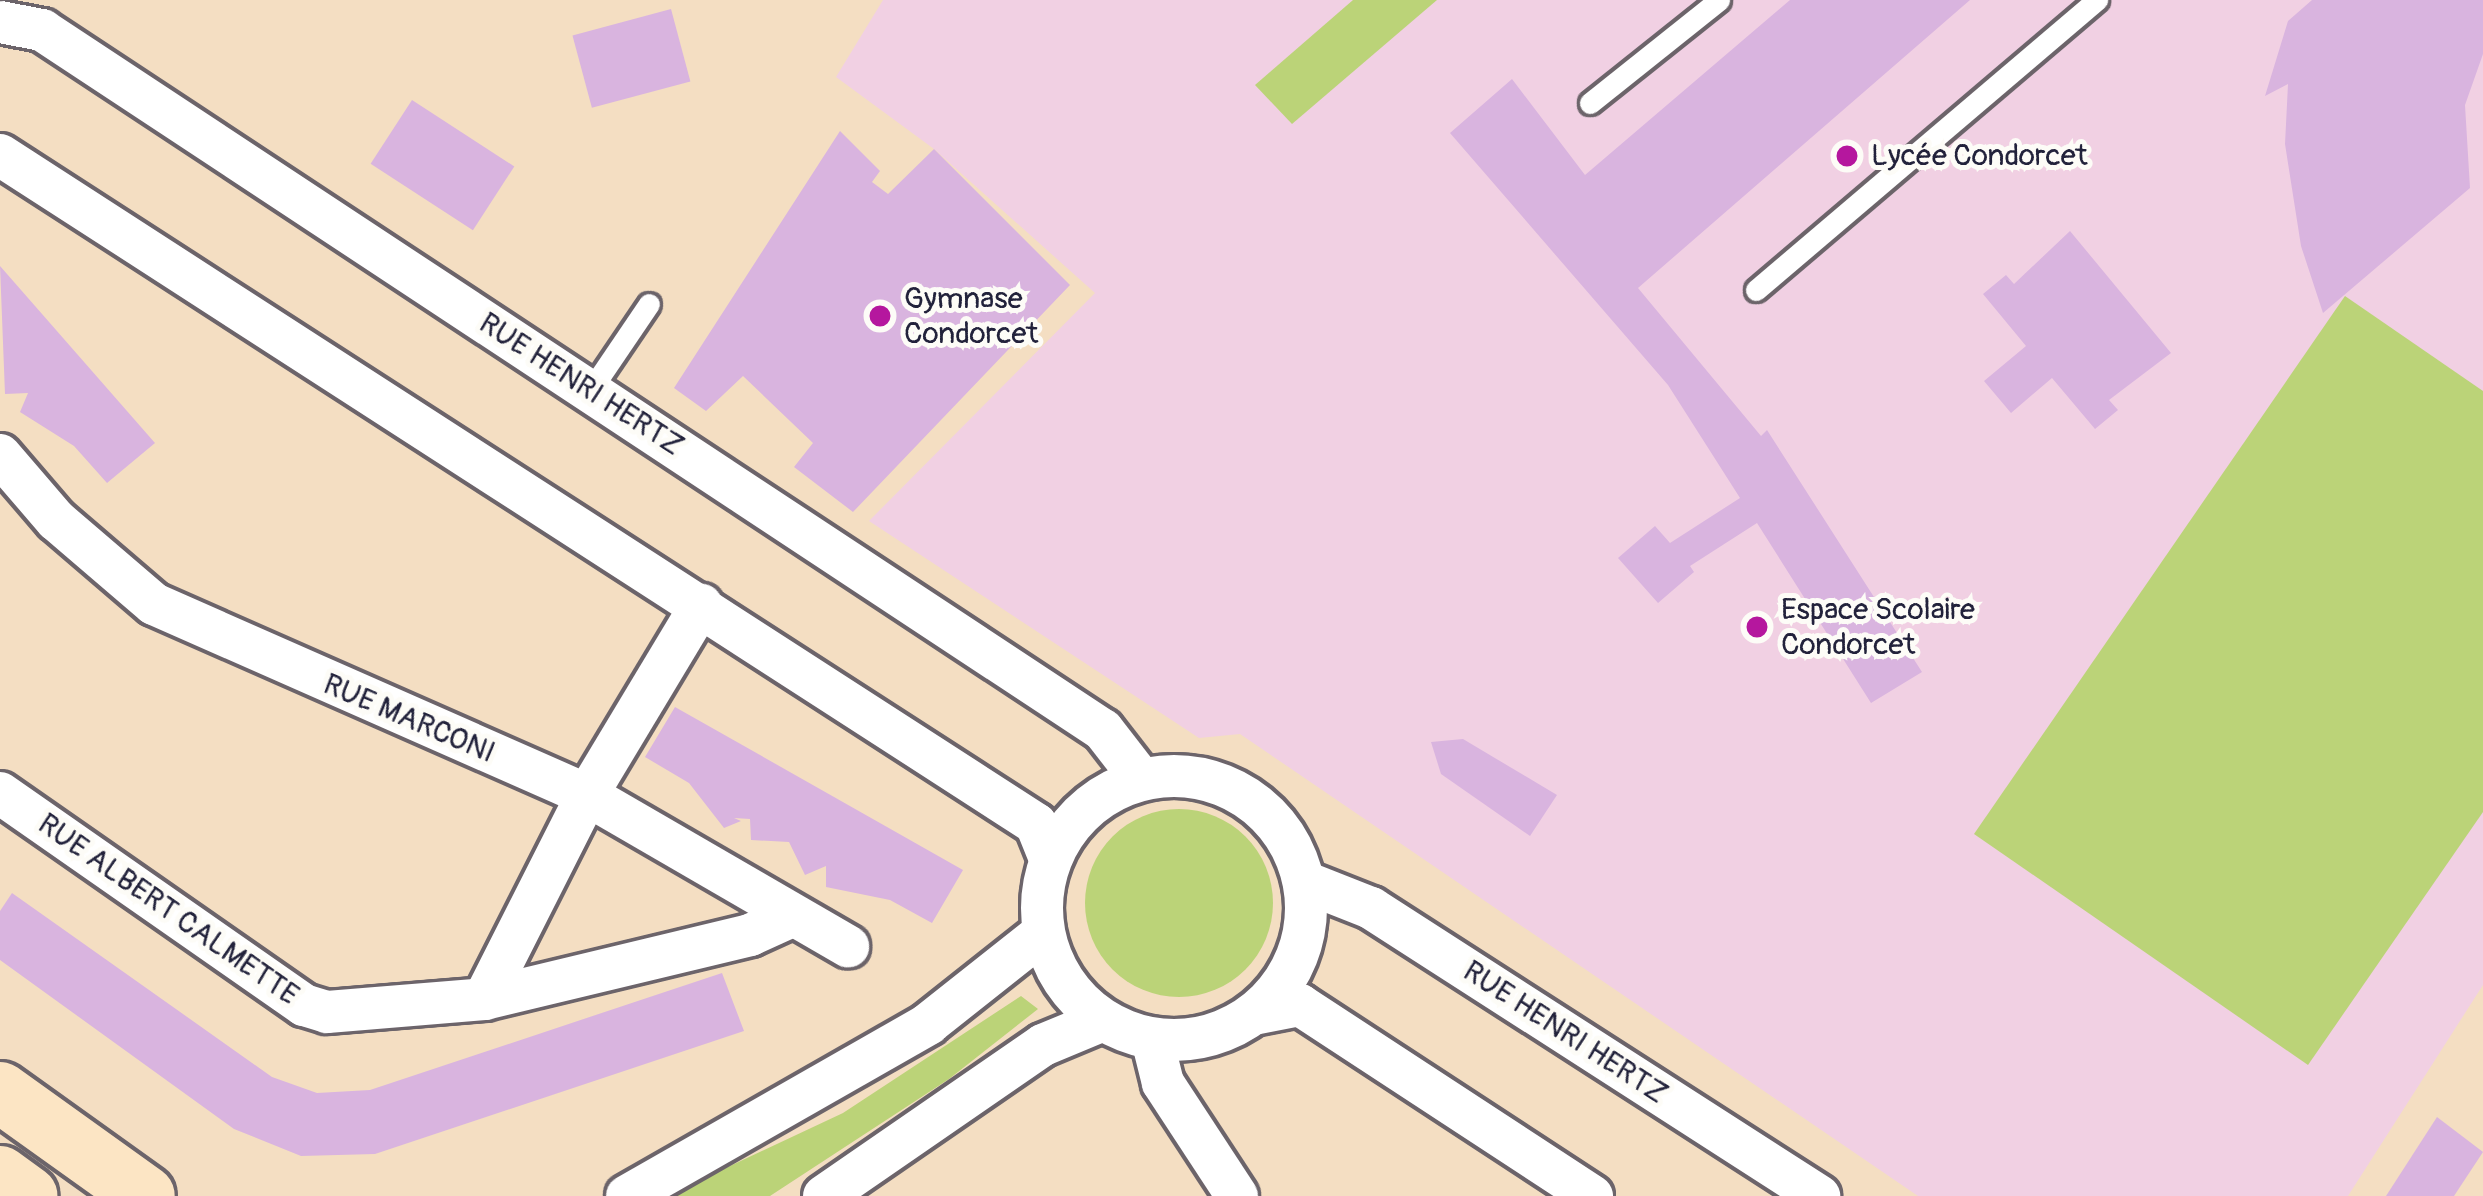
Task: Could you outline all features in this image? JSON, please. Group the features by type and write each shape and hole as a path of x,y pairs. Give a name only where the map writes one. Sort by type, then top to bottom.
{"main road":[{"path":"0,1092 145,1196"},
{"path":"0,1176 28,1196"}],"street":[{"name":"RUE HENRI HERTZ","path":"0,22 42,30 1103,730 1141,778"},
{"path":"0,155 1036,824 1050,858 1043,933 1064,982 1103,1020 1152,1039 1223,1031 1254,1014 1300,1005 1592,1196"},
{"name":"RUE MARCONI","path":"0,454 56,520 154,604 587,795 790,917 848,946"},
{"path":"484,1000 587,795 701,605"},
{"path":"1050,858 1087,809 1141,778 1202,778 1232,788 1279,826 1305,882 1299,955 1254,1014"},
{"name":"RUE ALBERT CALMETTE","path":"0,793 304,1005 352,1015 484,1000 750,935 790,917"},
{"name":"RUE HENRI HERTZ","path":"1305,882 1371,908 1819,1196"},
{"path":"627,1196 928,1024 1043,933"},
{"path":"824,1196 1042,1045 1103,1020"},
{"path":"1152,1039 1163,1083 1237,1196"}],"lane":[{"path":"1590,103 1719,0"},
{"path":"1756,290 2097,0"},
{"path":"590,391 649,304"}],"shaded area":[{"name":"Espace Scolaire Condorcet","path":"883,0 2483,0 2483,985 2348,1196 1918,1196 1240,734 1199,738 869,521 1095,293 934,149 836,77"}],"green space":[{"path":"1353,0 1437,0 1292,124 1255,85"},
{"path":"2345,296 2483,391 2483,812 2308,1065 1974,834"},
{"path":"1179,809 1215,816 1245,837 1266,867 1273,903 1266,939 1245,969 1215,990 1179,997 1143,990 1113,969 1092,939 1085,903 1092,867 1113,837 1143,816"},
{"path":"1021,996 1038,1009 949,1079 770,1196 666,1196 843,1113"}],"building":[{"path":"1790,0 1970,0 1638,288 1761,436 1767,430 1922,672 1871,703 1757,523 1690,566 1694,572 1658,603 1618,558 1655,526 1670,543 1740,498 1668,385 1450,133 1512,79 1585,175"},
{"path":"2312,0 2483,0 2483,54 2465,105 2470,188 2323,313 2301,246 2285,144 2288,84 2265,96 2288,21"},
{"path":"671,9 690,81 592,108 572,35"},
{"path":"412,100 514,166 473,230 371,164"},
{"name":"Gymnase Condorcet","path":"840,131 880,171 872,182 888,194 934,149 1070,285 853,512 794,467 813,443 743,376 706,411 674,388"},
{"path":"2070,231 2171,353 2109,400 2118,410 2095,429 2052,378 2011,413 1984,381 2026,346 1983,294 2006,275 2014,284"},
{"path":"0,266 155,443 107,483 74,446 20,412 28,393 5,394"},
{"path":"675,707 963,870 932,923 890,900 826,887 826,866 805,875 789,842 751,840 750,819 734,818 741,821 724,828 689,783 645,757"},
{"path":"1463,739 1557,795 1530,836 1441,774 1431,742"},
{"path":"12,893 272,1077 317,1093 370,1090 722,973 744,1031 375,1154 301,1156 234,1129 0,960 0,911"},
{"path":"2437,1117 2483,1152 2454,1196 2386,1196"}],"place":[{"name":"Lycée Condorcet","path":"1847,156"},
{"name":"Gymnase Condorcet","path":"880,316"},
{"name":"Espace Scolaire Condorcet","path":"1757,627"}]}
